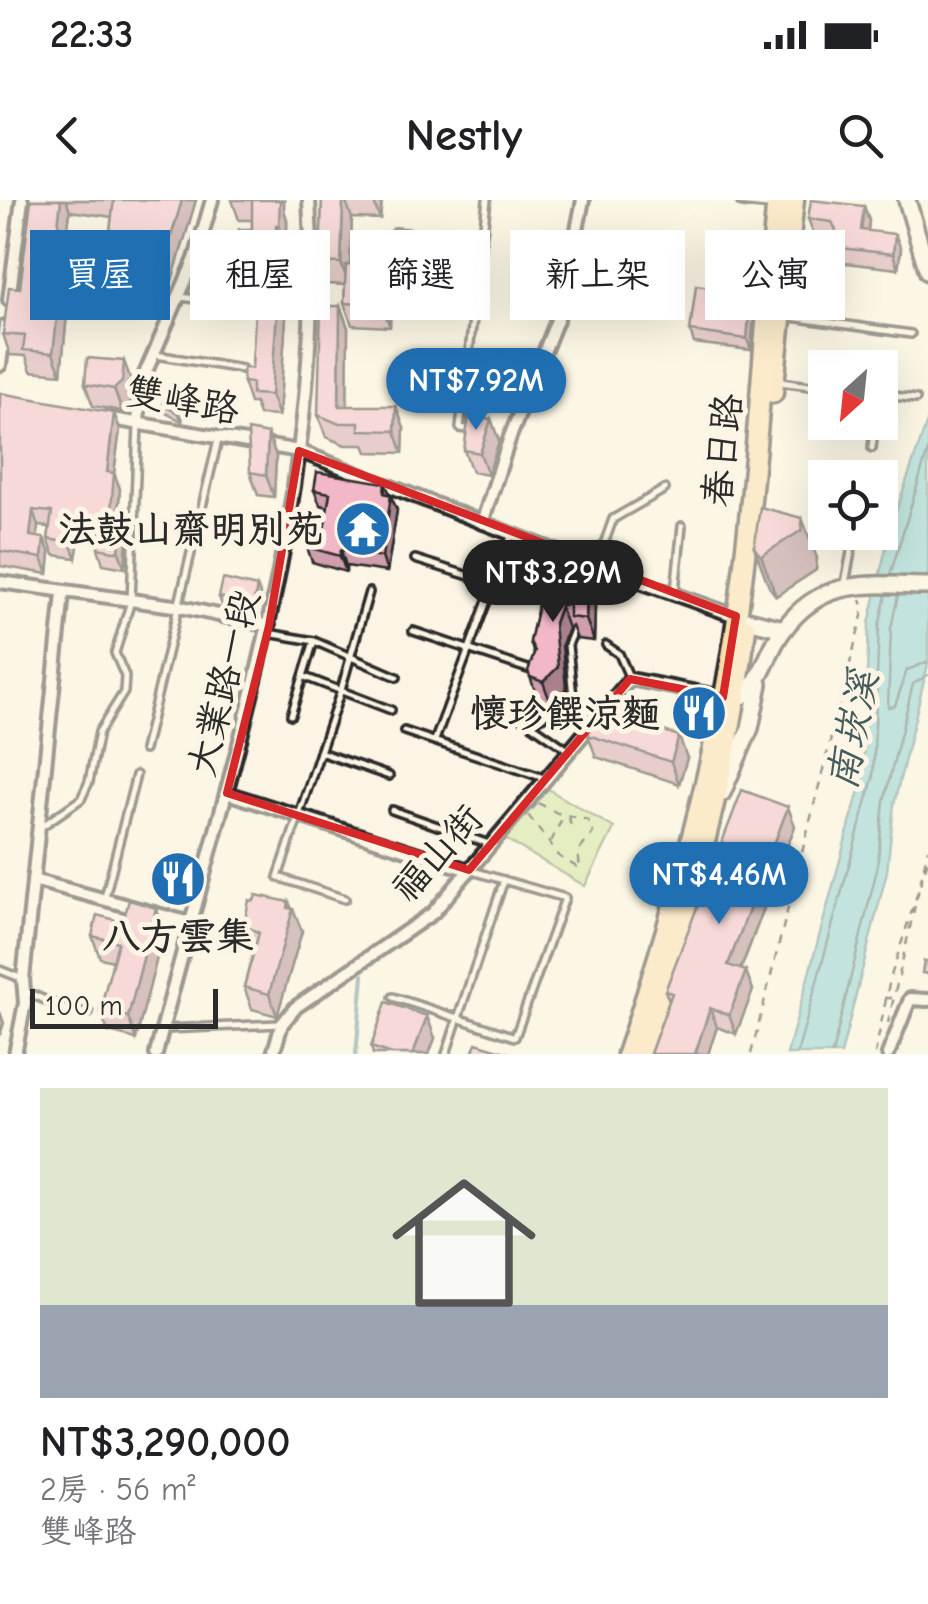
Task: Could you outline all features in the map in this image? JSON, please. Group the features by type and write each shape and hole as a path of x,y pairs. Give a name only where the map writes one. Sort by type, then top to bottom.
{"main road":[{"name":"春日路","path":"782,230 785,202"},
{"name":"春日路","path":"643,1054 676,950 706,830 730,699 773,320"},
{"name":"春日路","path":"627,1054 666,932 730,699"}],"street":[{"path":"0,365 22,200"},
{"path":"138,423 141,383 180,297 212,200"},
{"name":"大業路一段","path":"156,1054 268,629 299,451 308,358 309,200"},
{"path":"482,522 505,436 566,294 584,200"},
{"path":"743,200 785,202"},
{"path":"907,200 928,272"},
{"name":"雙峰路","path":"86,414 299,451 741,618"},
{"path":"0,582 181,607 268,629"},
{"path":"706,830 750,728 758,684 784,629 818,597 847,586 928,586"},
{"path":"15,1054 64,593"},
{"path":"741,618 784,629"},
{"path":"630,678 730,699 758,684"},
{"name":"福山街","path":"282,1024 296,1006 433,912 630,678"},
{"path":"227,793 469,870"},
{"path":"33,880 190,924"},
{"path":"888,1054 910,1000 928,1000"},
{"path":"273,1054 282,1024"}],"lane":[{"path":"482,230 487,200"},
{"path":"180,297 190,298"},
{"path":"471,320 460,428 490,434"},
{"path":"814,320 911,334"},
{"path":"153,355 242,369"},
{"path":"416,356 467,364"},
{"path":"768,380 808,386"},
{"path":"898,396 916,399"},
{"path":"38,829 81,799 90,782 100,732 124,692 125,676 114,653 131,601 138,423"},
{"path":"144,750 181,607 218,437"},
{"path":"872,448 873,440"},
{"path":"596,566 612,519 664,489"},
{"path":"675,594 682,526"},
{"path":"435,740 489,585 512,534"},
{"path":"847,586 852,550"},
{"path":"415,559 489,585 550,600"},
{"path":"345,899 278,876 341,690 369,592"},
{"path":"268,629 314,641 397,676"},
{"path":"413,630 536,672"},
{"path":"531,724 573,697 568,645 574,630"},
{"path":"314,641 300,674 391,710"},
{"path":"606,645 619,654 630,678"},
{"path":"291,715 305,677"},
{"path":"506,706 568,750"},
{"path":"404,731 544,778"},
{"path":"320,752 389,776"},
{"path":"104,900 136,775"},
{"path":"392,810 489,844"},
{"path":"394,997 515,1038 565,898 469,870"},
{"path":"446,1054 504,880"},
{"path":"0,970 68,1010 90,1013"},
{"path":"163,1029 282,1024"}],"path":[{"path":"751,1054 864,608 847,586"},
{"path":"538,803 566,815 588,820 593,834 578,852 580,869 560,857 527,814 538,803"},
{"path":"566,815 571,827"},
{"path":"550,843 566,815"},
{"path":"557,834 563,836"},
{"path":"878,1054 928,849"},
{"path":"878,1054 884,998 928,860"},
{"path":"884,998 893,998"}],"highlighted area":[{"path":"299,451 736,616 723,697 630,679 469,870 227,793 269,626"}],"green space":[{"path":"546,788 614,828 585,886 502,837"}],"water":[{"path":"928,419 928,664 894,804 887,871 841,1054 787,1054 863,776 869,624 885,550 898,550 898,506"}],"building":[{"path":"31,200 61,200 57,230 30,230 30,320 57,320 53,353 23,350 25,336 3,334 9,287 20,288"},
{"path":"114,200 182,200 170,240 170,230 110,230"},
{"path":"252,200 280,200 276,230 239,230 252,229"},
{"path":"322,200 343,200 341,263 330,262 330,230 321,230"},
{"path":"811,200 864,206 861,230 895,234 893,254 845,248 845,230 836,230 832,222 808,219"},
{"path":"346,265 350,265 350,303 344,303"},
{"path":"696,285 705,286 705,320 749,320 747,339 690,331"},
{"path":"330,306 340,306 339,406 396,406 395,431 359,430 359,423 337,423 318,415 321,320 330,320"},
{"path":"255,320 276,320 271,395 252,394 252,383 243,382 243,368 252,368"},
{"path":"87,358 124,361 122,382 114,389 85,384"},
{"path":"165,388 182,390 179,414 163,405"},
{"path":"0,393 114,413 107,472 114,473 110,524 122,525 119,552 98,548 102,524 75,520 70,543 48,539 52,512 33,510 30,536 44,538 42,558 0,551"},
{"path":"469,415 491,419 480,453 464,450"},
{"path":"248,430 268,434 266,475 250,472"},
{"name":"法鼓山齋明別苑","path":"317,472 385,483 384,493 391,495 382,557 341,550 340,556 307,547 309,534 323,536 330,493 314,490"},
{"path":"760,507 802,518 802,530 761,556 754,547"},
{"path":"223,579 257,587 253,605 219,597"},
{"path":"547,583 587,585 586,619 569,617 569,603 560,606 554,623 558,667 543,682 530,677 528,671 535,651 530,642 540,596 543,597"},
{"path":"596,708 679,736 671,762 588,735"},
{"path":"742,790 788,807 728,965 746,971 729,1015 710,1008 695,1054 650,1054 672,993 665,991"},
{"path":"256,895 289,902 288,908 293,909 269,994 244,987 259,933 244,925 249,900 254,901"},
{"path":"129,900 156,908 128,1017 100,1010 118,942 92,936 97,915 123,922"},
{"path":"924,961 928,961 928,974 922,973"},
{"path":"386,1002 427,1016 413,1054 392,1054 371,1047"},
{"path":"476,1043 512,1054 472,1054"}],"waterway":[{"path":"356,1054 363,975"}],"place":[{"name":"法鼓山齋明別苑","path":"363,529"},
{"name":"懷珍饌涼麵","path":"699,713"},
{"name":"八方雲集","path":"178,879"}],"water label":[{"name":"南崁溪","path":"852,730"}]}
